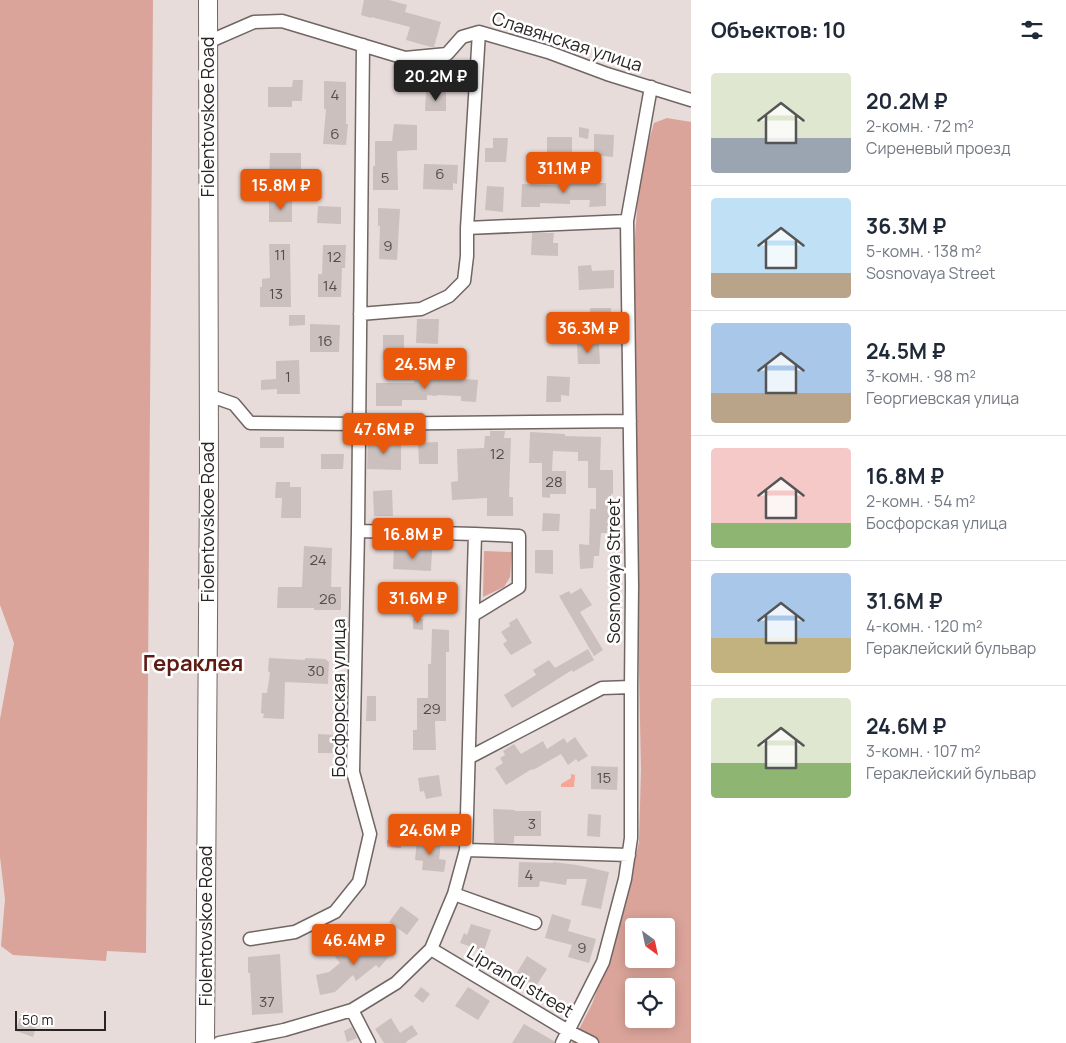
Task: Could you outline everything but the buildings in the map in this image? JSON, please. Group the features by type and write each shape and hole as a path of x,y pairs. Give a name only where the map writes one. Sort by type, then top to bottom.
{"main road":[{"name":"Fiolentovskoe Road","path":"205,1043 209,476 208,0"}],"street":[{"name":"Славянская улица","path":"208,42 254,22 282,21 404,58 447,54 462,38 479,32 548,52 608,74 691,100"},
{"path":"360,314 421,310 450,296 464,281 468,256 479,32"},
{"name":"Босфорская улица","path":"250,939 295,932 335,912 360,882 370,834 353,772 358,531 363,45"},
{"name":"Sosnovaya Street","path":"562,1043 603,962 625,879 632,838 632,585 627,221 651,87"},
{"path":"468,228 627,221"},
{"path":"208,395 234,404 250,423 359,424 630,421"},
{"path":"358,531 519,536 519,587 473,615"},
{"path":"219,1043 284,1030 352,1010 396,983 431,949 454,894 466,850 475,534"},
{"path":"470,757 602,688 631,687"},
{"path":"466,850 629,855"},
{"path":"454,894 535,923"},
{"name":"Liprandi street","path":"431,949 568,1031 592,1043"},
{"path":"352,1010 369,1043"}],"shaded area":[{"path":"0,0 153,0 146,953 107,951 106,961 13,955 1,946 5,899 0,857 0,719 14,643 0,605"},
{"path":"667,118 691,122 691,1043 572,1043 592,1004 619,930 639,842 641,769 631,288 640,170 654,123"},
{"path":"484,551 512,552 510,577 504,587 483,597"},
{"path":"571,774 575,775 574,787 561,787 561,784 571,778"},
{"path":"387,840 401,841 401,848 387,847"}],"district":[{"name":"Гераклея","path":"193,663"}]}
